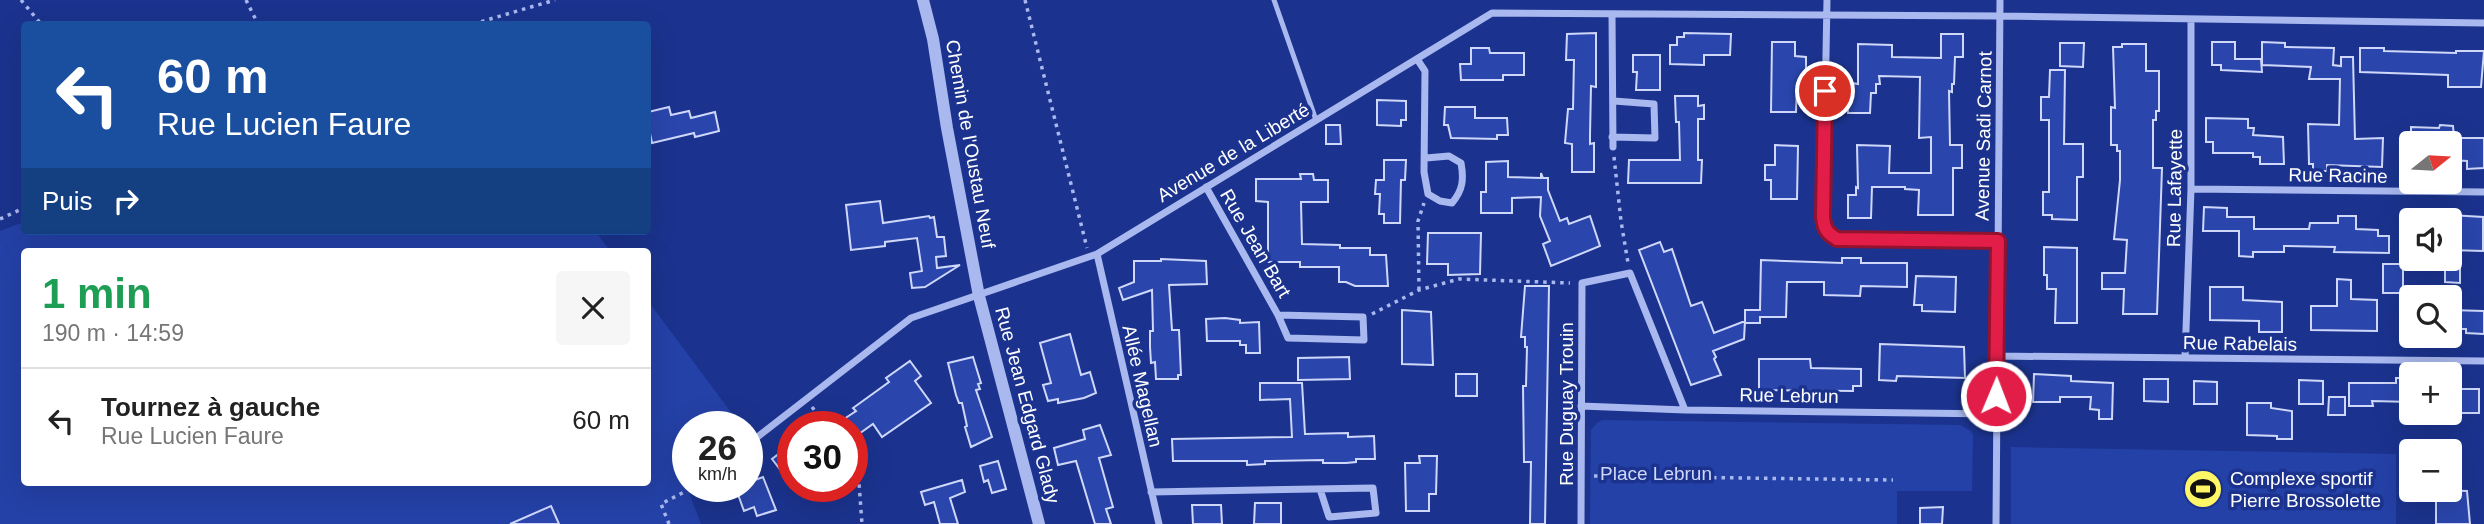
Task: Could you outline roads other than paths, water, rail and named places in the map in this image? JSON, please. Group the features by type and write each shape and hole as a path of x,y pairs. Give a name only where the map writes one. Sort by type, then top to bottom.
{"street":[{"name":"Chemin de l'Oustau Neuf","path":"923,0 933,38 979,296"},
{"path":"1827,0 1824,227 1837,239 1998,241"},
{"name":"Avenue Sadi Carnot","path":"1996,524 2000,0"},
{"name":"Avenue de la Liberté","path":"763,433 911,318 1093,256 1492,13 1612,15"},
{"path":"1613,148 1612,15 2000,16 2484,23"},
{"name":"Rue Lafayette","path":"2185,358 2191,189 2191,19"},
{"path":"1417,59 1424,71 1424,172 1427,194 1440,201 1452,203 1459,194 1464,178 1461,163 1449,156 1426,158"},
{"path":"1612,137 1655,138 1654,104 1614,101"},
{"name":"Rue Jean Bart","path":"1206,187 1278,315 1288,338 1364,340 1363,317 1278,315"},
{"name":"Rue Racine","path":"2191,189 2484,192"},
{"name":"Allée Magellan","path":"1093,256 1159,524"},
{"name":"Rue Duguay Trouin","path":"1581,524 1582,284 1630,273 1685,410"},
{"name":"Rue Jean Edgard Glady","path":"979,296 1039,524"},
{"name":"Rue Rabelais","path":"1997,356 2484,361"},
{"name":"Rue Lebrun","path":"1581,406 1996,414"},
{"path":"1151,492 1374,488 1376,513 1329,517 1320,489"}],"lane":[{"path":"1274,0 1316,120"}],"place":[{"name":"Complexe sportif Pierre Brossolette","path":"2203,489"}],"park label":[{"name":"Place Lebrun","path":"1656,473"}]}
